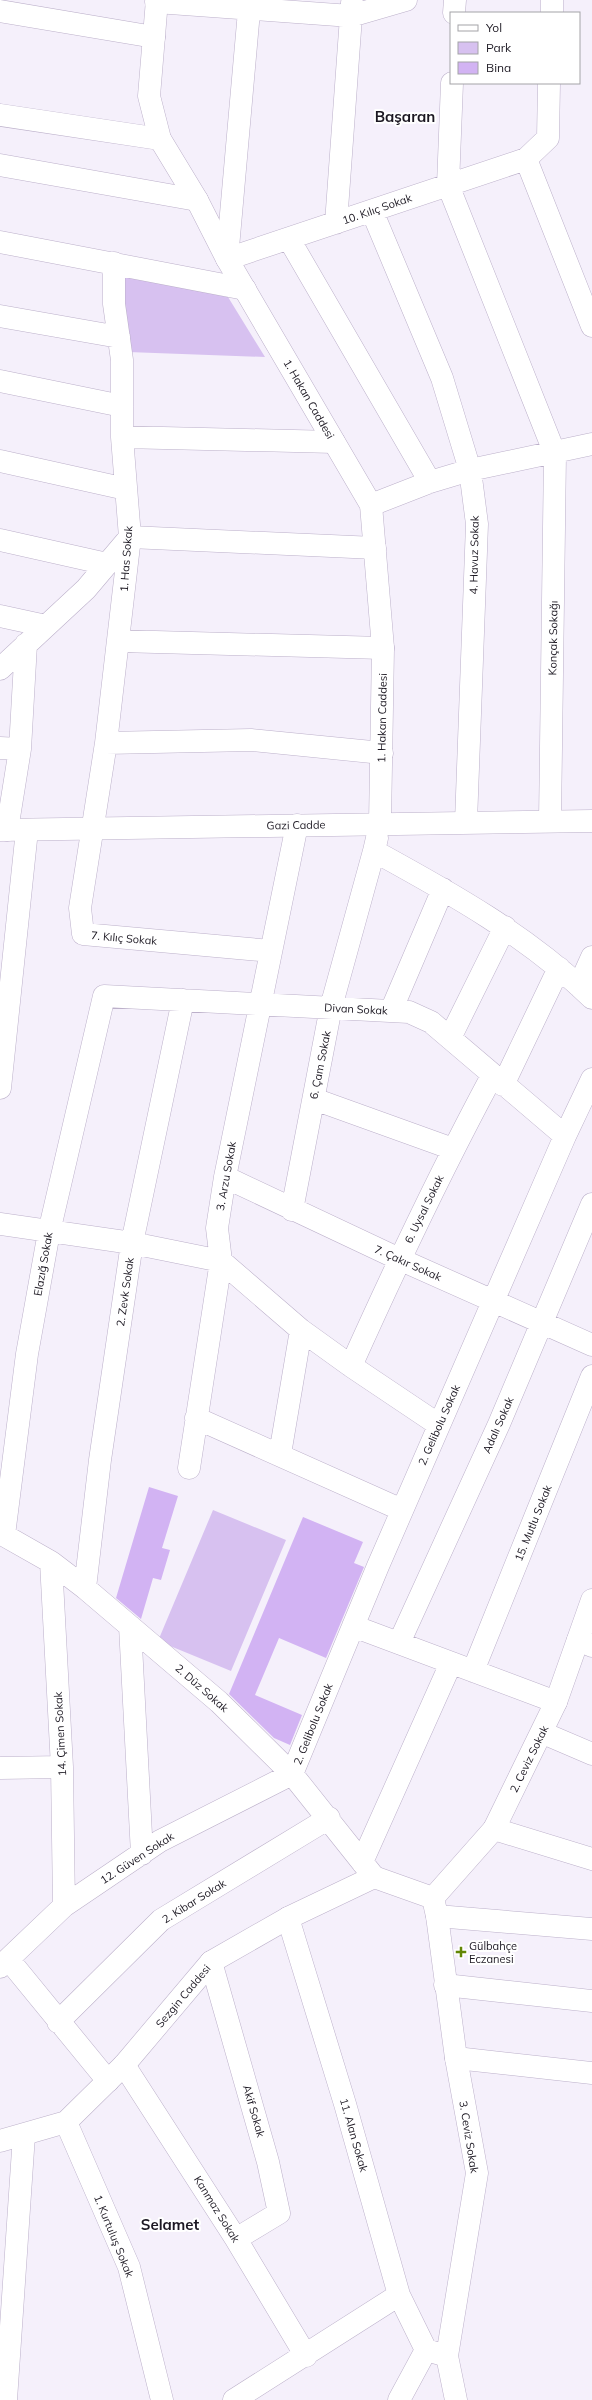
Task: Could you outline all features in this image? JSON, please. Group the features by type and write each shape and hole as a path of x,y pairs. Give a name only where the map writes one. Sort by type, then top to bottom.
{"street":[{"path":"156,1 351,8 406,0"},
{"path":"454,12 455,0"},
{"path":"552,0 552,12"},
{"name":"1. Hakan Caddesi","path":"156,1 149,96 160,139 197,200 227,259 371,505 383,648 380,823 374,851"},
{"path":"227,259 250,5"},
{"path":"336,223 351,8"},
{"path":"0,11 154,37"},
{"path":"452,84 448,185 555,454"},
{"path":"550,84 548,138 526,159 592,326"},
{"path":"0,115 160,139"},
{"name":"10. Kılıç Sokak","path":"227,259 526,159"},
{"path":"0,165 197,200"},
{"name":"4. Havuz Sokak","path":"372,211 442,378 470,470 477,524 466,822"},
{"path":"289,239 430,482"},
{"path":"0,242 245,289"},
{"name":"1. Has Sokak","path":"93,830 119,641 130,537 122,437 122,360 114,304 114,263"},
{"path":"0,316 119,337"},
{"path":"0,381 122,406"},
{"path":"122,437 334,442"},
{"path":"371,505 430,482 470,470 555,454 592,444"},
{"name":"Konçak Sokağı","path":"550,821 555,454"},
{"path":"0,461 126,489"},
{"path":"0,669 86,589 130,537 375,548"},
{"path":"0,540 107,564"},
{"path":"0,616 46,626"},
{"path":"119,641 383,648"},
{"path":"0,1088 11,830 10,748 26,644"},
{"path":"106,743 251,740 382,753"},
{"name":"Gazi Cadde","path":"11,830 93,830 380,823 592,821"},
{"name":"3. Arzu Sokak","path":"189,1468 221,1261 217,1228 225,1177 296,825"},
{"name":"7. Kılıç Sokak","path":"93,830 80,908 83,934 271,951"},
{"path":"374,851 443,889 505,927 559,968 586,992"},
{"name":"6. Çam Sokak","path":"292,1210 331,1007 374,851"},
{"path":"391,1010 443,889"},
{"path":"450,1038 505,927"},
{"path":"586,992 592,958"},
{"name":"6. Uysal Sokak","path":"351,1366 399,1259 453,1149 498,1081 559,968"},
{"name":"Divan Sokak","path":"104,996 409,1012 431,1022 498,1081 565,1136"},
{"name":"Elazığ Sokak","path":"2,1534 27,1354 48,1232 104,996"},
{"name":"2. Zevk Sokak","path":"85,1588 100,1460 132,1243 183,1000"},
{"name":"2. Gelibolu Sokak","path":"292,1774 402,1510 565,1136 592,1079"},
{"path":"314,1099 453,1149"},
{"name":"7. Çakır Sokak","path":"225,1177 292,1210 399,1259 592,1345"},
{"name":"Adalı Sokak","path":"399,1643 499,1424 592,1204"},
{"path":"0,1224 132,1243 221,1261 301,1330 351,1366 439,1425"},
{"path":"280,1454 301,1330"},
{"name":"15. Mutlu Sokak","path":"473,1671 592,1376"},
{"path":"196,1418 280,1454 402,1510"},
{"name":"2. Düz Sokak","path":"2,1534 51,1562 85,1588 219,1702 292,1774 329,1818 368,1869"},
{"name":"14. Çimen Sokak","path":"51,1562 62,1768 64,1906"},
{"name":"2. Ceviz Sokak","path":"435,1907 494,1830 543,1733 556,1702 585,1643 592,1600"},
{"path":"130,1626 142,1854"},
{"path":"353,1626 556,1702"},
{"path":"451,1663 368,1869 435,1907 592,1929"},
{"path":"543,1733 592,1754"},
{"path":"0,1768 62,1768"},
{"name":"12. Güven Sokak","path":"4,1964 64,1906 160,1842 292,1774"},
{"name":"2. Kibar Sokak","path":"58,2022 161,1920 329,1818"},
{"path":"494,1830 592,1860"},
{"name":"Sezgin Caddesi","path":"0,2142 66,2122 124,2065 211,1962 288,1918 368,1869"},
{"name":"3. Ceviz Sokak","path":"435,1907 456,2058 477,2172 436,2353 456,2400"},
{"name":"11. Alan Sokak","path":"288,1918 345,2104 399,2295 436,2353"},
{"name":"Akif Sokak","path":"211,1962 268,2162 279,2213 236,2239"},
{"path":"4,1964 58,2022 108,2082"},
{"path":"445,1985 592,2001"},
{"path":"456,2058 592,2072"},
{"name":"Kanmaz Sokak","path":"124,2065 236,2239 306,2356"},
{"name":"1. Kurtuluş Sokak","path":"66,2122 129,2267 162,2400"},
{"path":"6,2400 24,2135"},
{"path":"234,2400 306,2356 399,2295"},
{"path":"399,2400 436,2353"}],"green space":[{"path":"122,276 228,297 265,357 128,352"},
{"path":"213,1510 286,1540 231,1671 158,1641"}],"building":[{"path":"149,1487 178,1496 162,1548 170,1550 161,1580 153,1578 141,1619 116,1598"},
{"path":"303,1517 363,1542 354,1563 364,1567 326,1658 279,1638 255,1695 302,1715 290,1745 274,1738 229,1694"}],"place":[{"name":"Gülbahçe Eczanesi","path":"461,1952"}],"district":[{"name":"Başaran","path":"405,117"},
{"name":"Selamet","path":"170,2225"}]}
